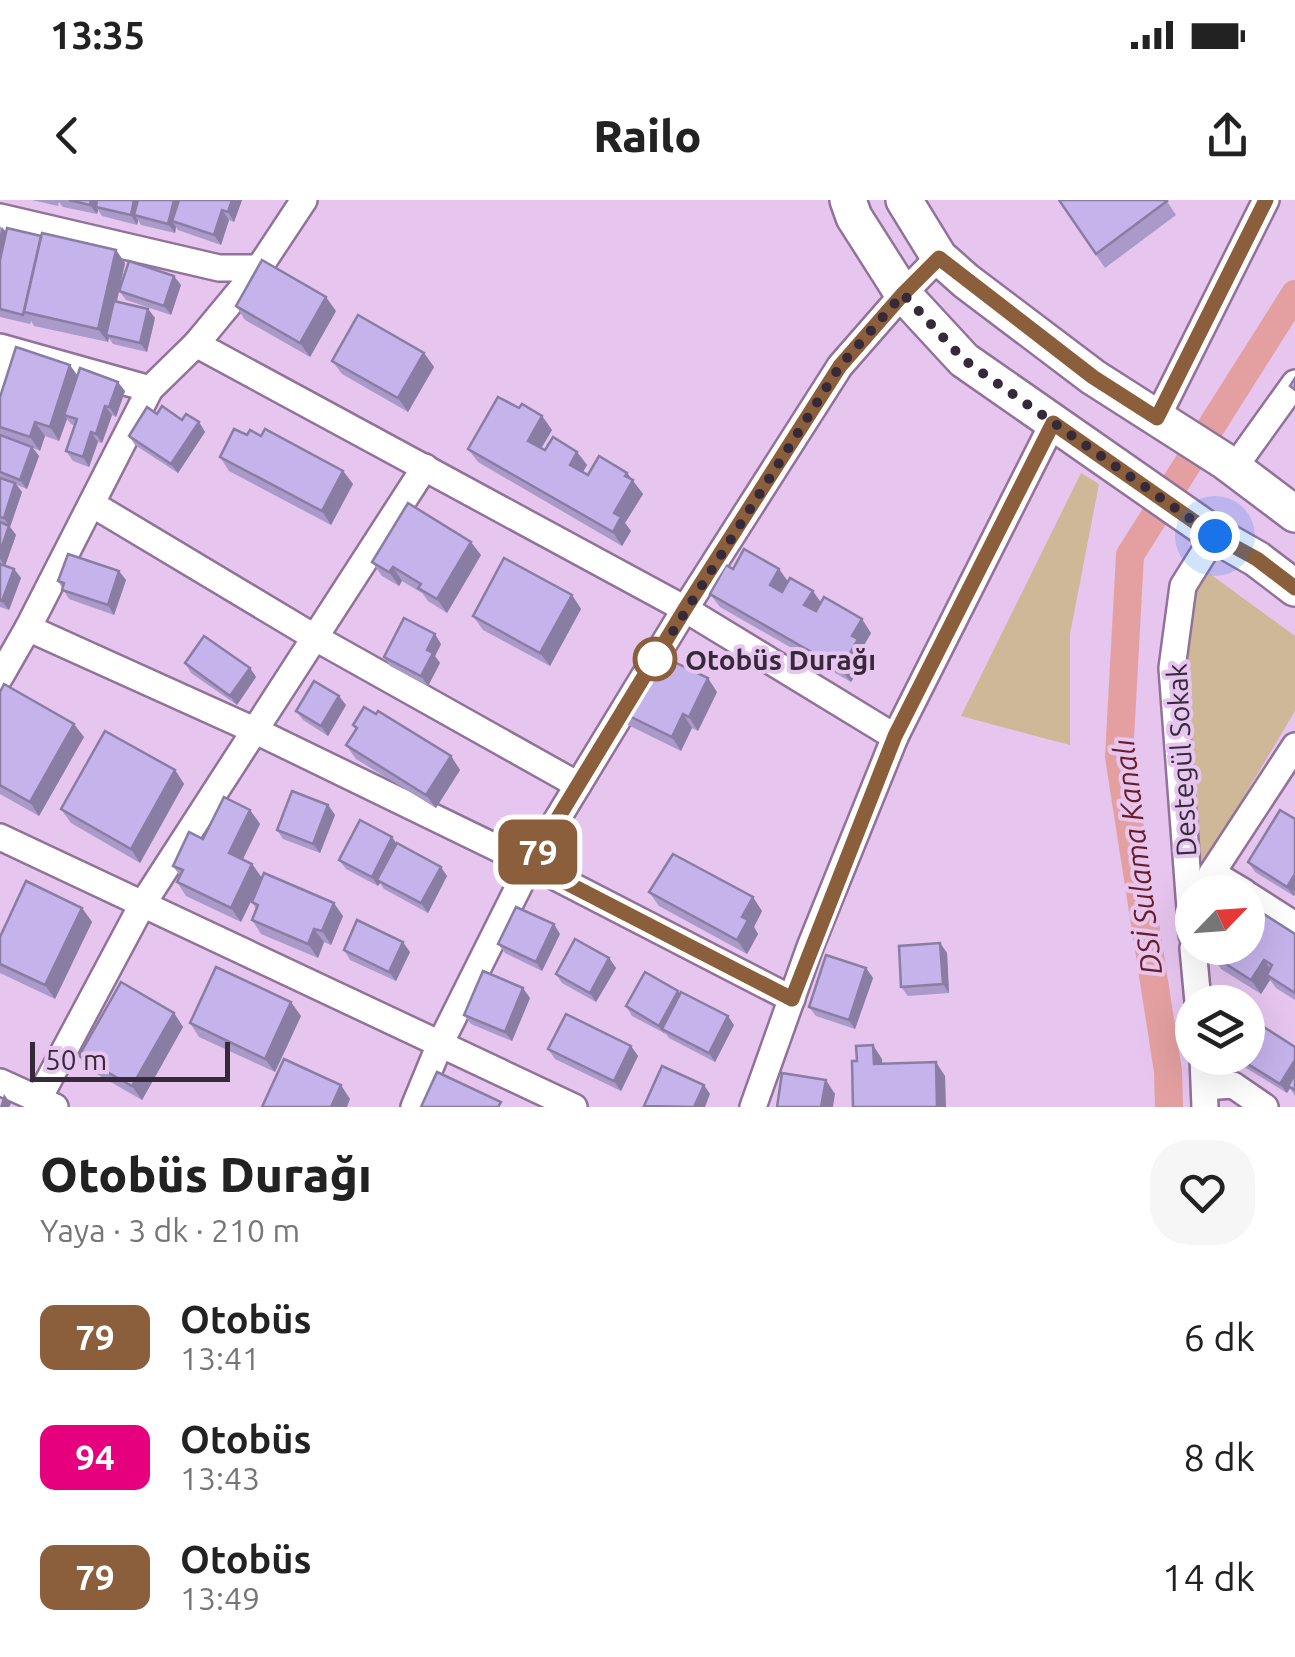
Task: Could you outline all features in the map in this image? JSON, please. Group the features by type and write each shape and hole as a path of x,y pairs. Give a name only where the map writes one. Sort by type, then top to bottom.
{"main road":[{"path":"848,200 903,294 964,360 1295,588"},
{"path":"904,200 939,258 1093,377 1230,465 1295,514"}],"street":[{"path":"0,678 150,389 196,344 259,268 304,200"},
{"path":"1168,425 1266,200"},
{"path":"0,217 219,268 259,268"},
{"path":"414,1107 440,1044 530,864 685,609 840,366 939,258"},
{"path":"196,344 685,609 895,736"},
{"path":"0,395 8,349 150,389"},
{"path":"1230,465 1295,383"},
{"path":"753,1107 895,736 1053,423"},
{"path":"0,1082 46,1104 142,905 426,467"},
{"path":"92,504 314,637 578,785"},
{"name":"Destegül Sokak","path":"1188,875 1172,668 1183,586 1202,527"},
{"path":"28,628 254,730 530,864 792,999"},
{"path":"1215,875 1295,746"},
{"path":"0,836 574,1107"},
{"path":"1265,906 1295,925"},
{"path":"1205,1097 1233,1085 1265,1107"}],"shaded area":[{"path":"1081,473 1099,484 1070,634 1070,745 961,716"},
{"path":"1210,574 1295,636 1295,711 1205,862 1194,853 1187,645 1196,585"}],"building":[{"path":"97,200 134,200 131,215 96,207"},
{"path":"138,200 174,200 168,224 134,215"},
{"path":"179,200 232,200 228,212 222,210 214,235 172,221"},
{"path":"1059,200 1166,200 1167,201 1096,254"},
{"path":"7,228 41,236 23,315 0,309 0,260"},
{"path":"42,233 116,250 98,329 24,312"},
{"path":"262,260 326,297 300,343 236,306"},
{"path":"129,261 174,276 164,306 119,291"},
{"path":"114,301 148,309 140,343 106,335"},
{"path":"358,315 424,353 398,398 332,361"},
{"path":"16,347 70,365 50,427 35,422 30,437 0,427 0,397"},
{"path":"80,368 118,382 96,434 91,432 83,457 66,451 77,419 64,415"},
{"path":"498,397 519,408 522,404 542,416 528,441 545,450 553,437 577,452 570,465 588,475 599,456 633,480 614,513 621,517 613,532 468,449"},
{"path":"162,406 182,420 186,414 199,422 171,464 129,436 147,407 157,414"},
{"path":"234,429 247,435 250,430 261,436 265,429 343,471 322,511 220,457"},
{"path":"0,435 32,447 20,480 0,472"},
{"path":"0,478 15,483 4,518 0,517"},
{"path":"408,503 471,542 437,599 393,567 389,572 372,562"},
{"path":"0,522 9,526 0,552"},
{"path":"744,549 779,569 770,585 782,592 790,578 813,591 804,605 816,611 824,597 862,619 852,636 858,639 841,669 710,594 726,565 733,569"},
{"path":"68,554 119,571 108,605 62,590 64,583 58,581"},
{"path":"504,558 572,595 540,653 473,616"},
{"path":"0,564 14,569 2,601 0,600"},
{"path":"404,618 435,634 427,650 433,653 421,676 384,657"},
{"path":"204,636 250,668 230,696 185,663"},
{"path":"651,651 708,678 689,717 683,714 672,737 617,710 642,658 647,661"},
{"path":"314,681 339,696 321,726 296,711"},
{"path":"4,684 74,724 30,802 0,785 0,692"},
{"path":"364,707 376,714 378,711 451,756 426,795 346,745"},
{"path":"105,731 175,770 131,849 61,809"},
{"path":"292,791 328,805 313,844 277,830"},
{"path":"224,797 250,810 229,853 252,864 231,908 177,882 183,870 173,866 189,832 203,839"},
{"path":"1280,810 1295,819 1295,874 1287,887 1248,862"},
{"path":"360,820 392,837 372,877 339,860"},
{"path":"397,843 441,867 421,903 377,880"},
{"path":"673,854 753,897 742,917 748,920 737,940 649,892"},
{"path":"264,873 334,903 322,931 314,929 308,944 252,920 258,905 252,902"},
{"path":"26,881 82,908 45,985 0,964 0,937"},
{"path":"516,907 554,924 536,962 498,944"},
{"path":"1265,915 1295,934 1295,993 1267,975 1272,965 1265,961"},
{"path":"357,920 403,942 389,972 344,950"},
{"path":"575,939 609,958 590,993 556,974"},
{"path":"940,943 943,984 901,987 899,946"},
{"path":"826,955 866,968 849,1020 809,1007"},
{"path":"1228,965 1261,965 1251,980"},
{"path":"216,967 291,1002 265,1059 190,1023"},
{"path":"483,971 523,988 505,1032 464,1015"},
{"path":"645,972 678,991 659,1026 626,1006"},
{"path":"121,982 174,1013 132,1086 79,1056"},
{"path":"681,992 728,1016 709,1053 662,1029"},
{"path":"566,1014 631,1046 614,1081 548,1049"},
{"path":"1265,1028 1295,1047 1295,1060 1280,1084 1265,1075"},
{"path":"873,1045 874,1064 936,1062 937,1107 853,1107 852,1061 857,1061 856,1046"},
{"path":"284,1059 341,1085 331,1107 262,1107"},
{"path":"662,1066 704,1085 694,1107 644,1106"},
{"path":"437,1072 501,1102 498,1107 421,1107"},
{"path":"782,1073 826,1080 821,1107 777,1107"}],"waterway":[{"name":"DSİ Sulama Kanalı","path":"1169,1107 1168,1071 1119,757 1130,555 1295,294"}],"bus line":[{"name":"79","path":"1266,200 1157,418 1093,377 939,258 840,366 685,609 530,864 792,999 895,736 1053,423 1295,588"}],"place":[{"name":"Otobüs Durağı","path":"655,659"}],"route":[{"path":"655,659 650,668 840,366 903,294 964,360 1215,536"}]}
